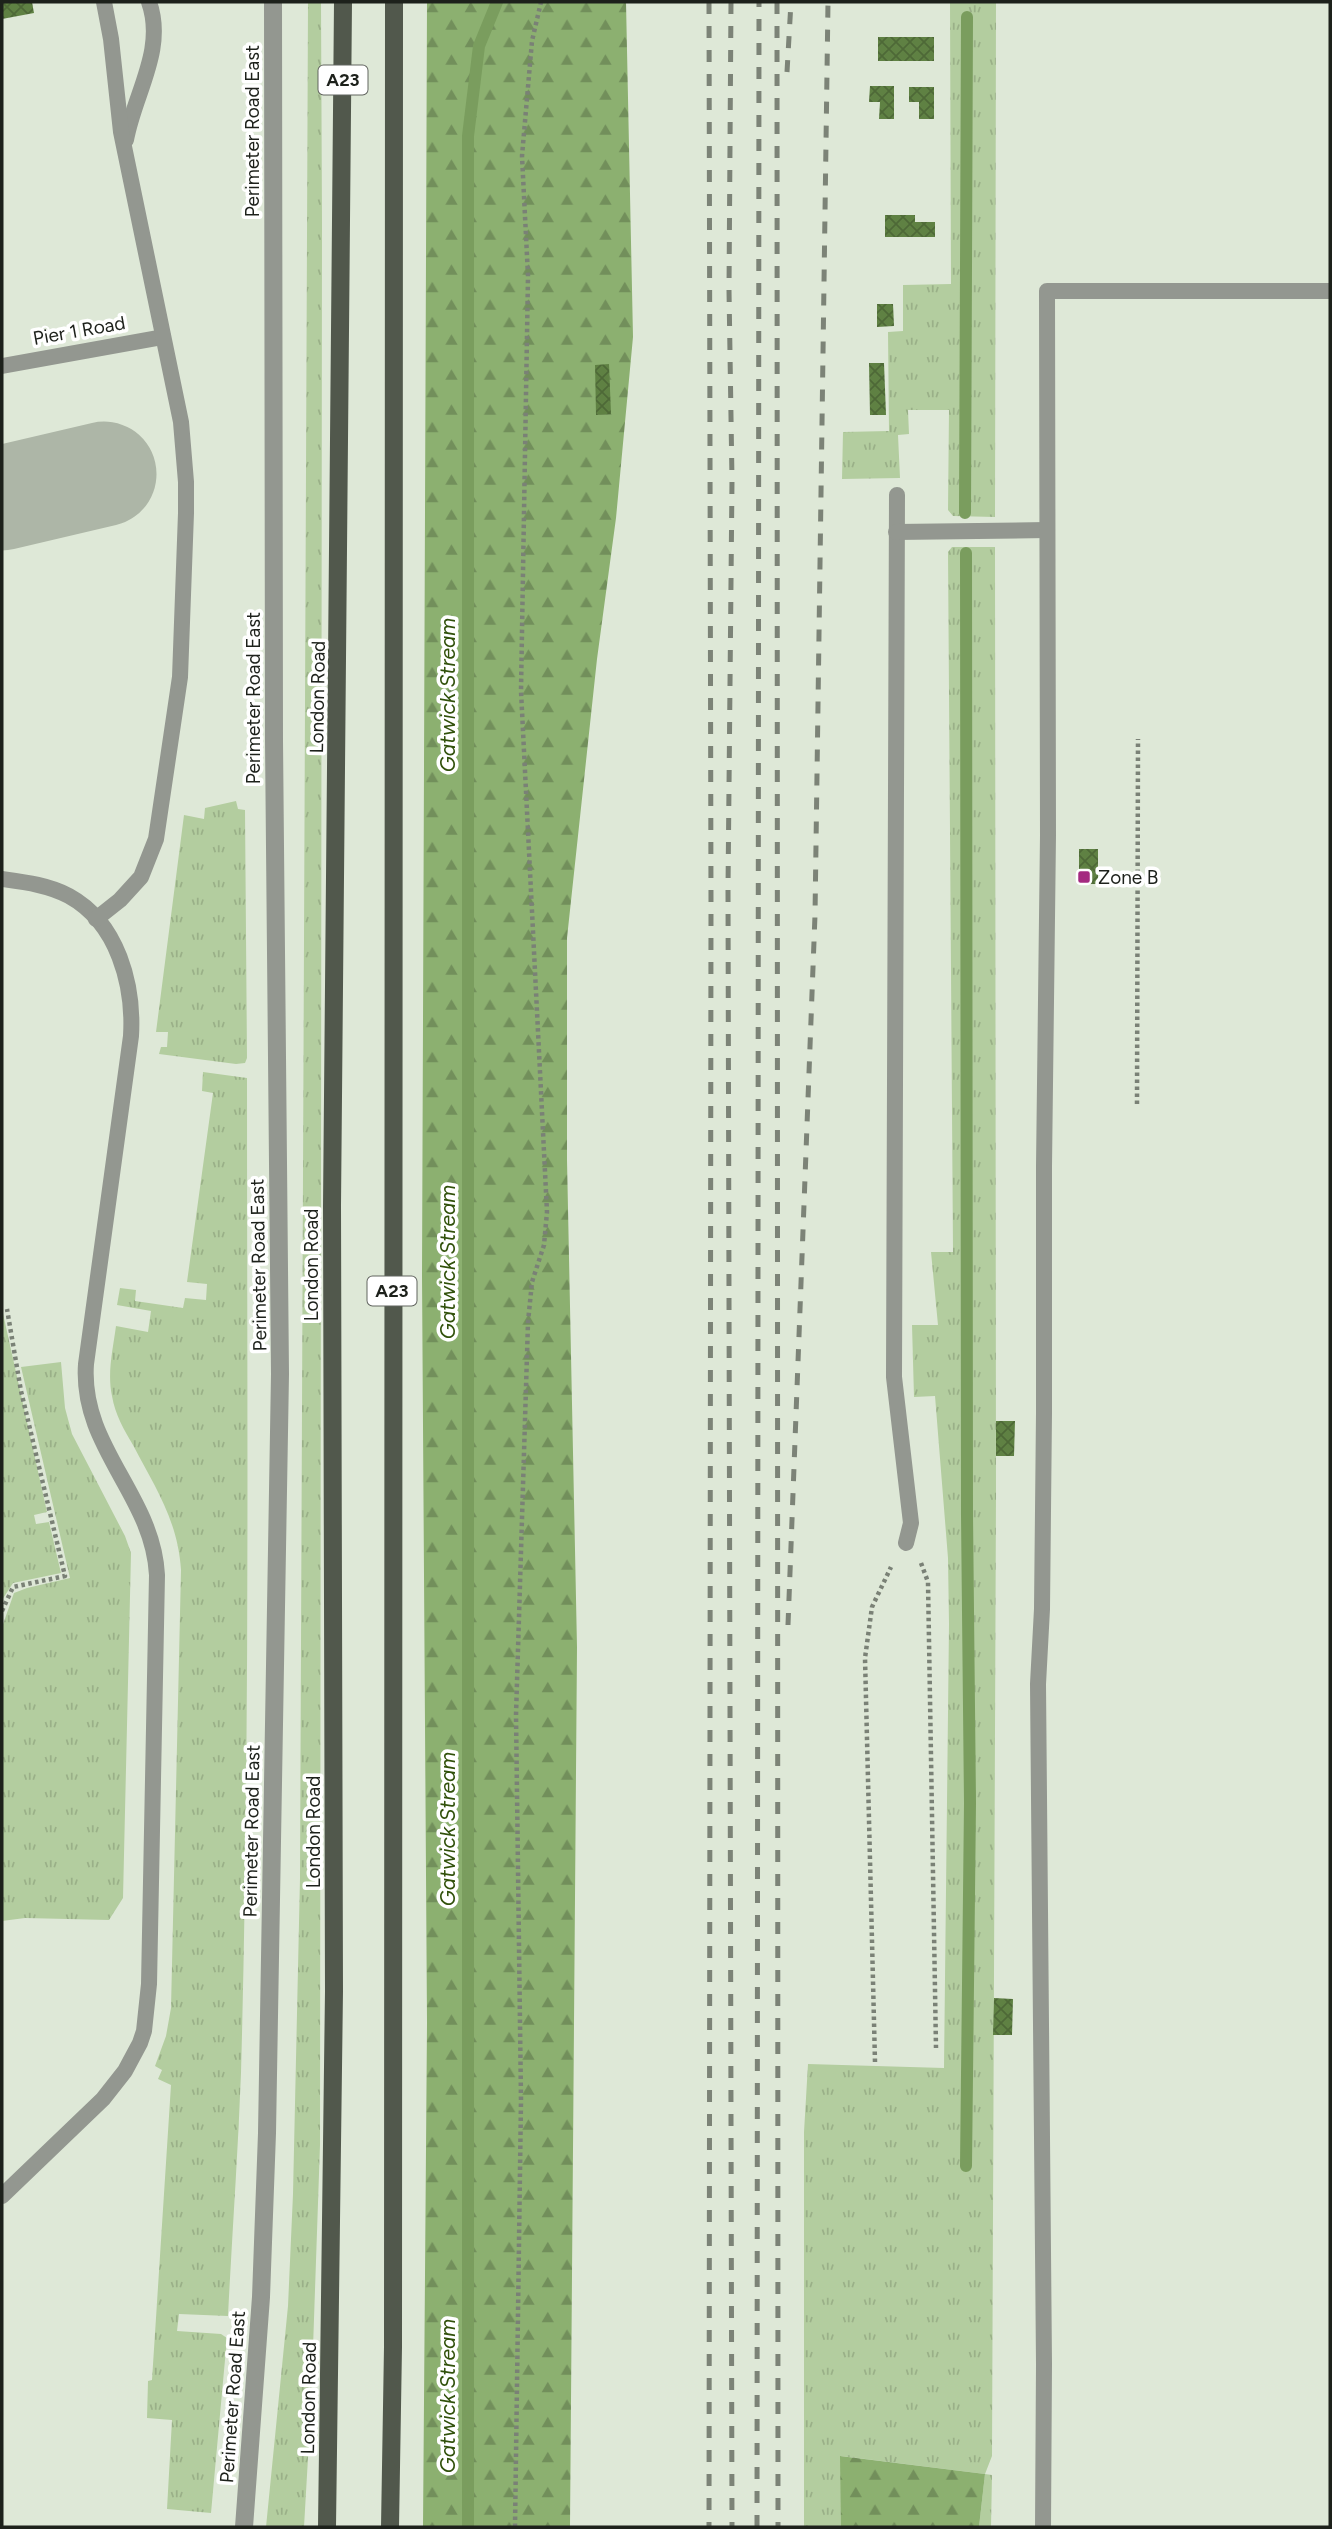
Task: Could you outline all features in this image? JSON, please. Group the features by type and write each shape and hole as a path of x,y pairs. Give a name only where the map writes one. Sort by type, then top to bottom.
{"main road":[{"name":"London Road","path":"327,2527 334,1991 332,1192 343,2"},
{"name":"A23","path":"390,2527 393,2347 394,2"}],"street":[{"name":"Perimeter Road East","path":"244,2527 261,2297 267,2133 280,1374 274,741 273,2"}],"lane":[{"path":"96,919 141,877 152,854 162,808 180,677 186,482 181,422 125,150 104,2"},
{"path":"125,150 129,127 151,58 154,33 149,2"},
{"path":"1043,2527 1038,1684 1042,1609 1048,835 1047,291 1330,291"},
{"name":"Pier 1 Road","path":"2,366 163,337"},
{"path":"897,495 894,1377 911,1523 906,1543"},
{"path":"896,532 1047,530"},
{"path":"2,878 41,886 76,900 96,919 124,965 130,990 132,1016 85,1387 92,1417 144,1519 156,1558 148,2004 140,2043 116,2084 2,2196"}],"path":[{"path":"515,2527 521,2100 516,1715 528,1322 532,1282 544,1245 547,1212 521,691 528,276 523,129 532,41 541,2"},
{"path":"1137,1104 1138,739"},
{"path":"2,1611 13,1587 65,1576 21,1391 7,1309"},
{"path":"875,2062 866,1647 872,1607 884,1578 906,1543 923,1566 928,1582 936,2048"}],"green space":[{"path":"308,2 321,2 320,2145 304,2527 266,2527 288,2306 300,1878"},
{"path":"427,2 626,2 633,337 616,518 597,659 567,938 567,1160 577,1647 570,2527 423,2527 427,2023 422,1276"},
{"path":"950,2 996,2 995,517 953,516 948,510 949,410 908,410 909,434 898,435 900,478 842,479 843,432 889,431 888,332 903,331 903,285 951,284"},
{"path":"952,547 995,547 996,1493 992,2456 985,2474 841,2456 841,2527 804,2527 804,2132 808,2064 944,2068 948,1558 935,1396 914,1397 912,1325 938,1325 931,1252 953,1252 948,552"},
{"path":"236,801 238,809 245,810 247,1058 245,1063 236,1064 159,1054 161,1047 167,1047 168,1032 156,1032 184,815 204,819 205,808"},
{"path":"203,1072 247,1078 246,1825 237,2164 228,2316 179,2314 177,2331 221,2334 227,2338 211,2513 167,2509 172,2420 147,2418 148,2381 152,2380 171,2085 158,2079 162,2070 155,2066 166,2036 171,2008 181,1570 170,1520 123,1428 112,1396 110,1379 116,1326 148,1332 151,1311 117,1305 120,1288 136,1290 135,1301 183,1308 185,1298 206,1300 207,1284 187,1282 213,1093 202,1091"},
{"path":"2,1309 47,1512 34,1515 36,1524 49,1522 61,1573 13,1583 2,1600"},
{"path":"61,1362 65,1408 72,1434 125,1536 131,1553 123,1898 109,1920 25,1918 2,1921 2,1627 14,1593 70,1578 21,1367"},
{"path":"840,2456 985,2474 979,2527 841,2527"},
{"path":"985,2474 992,2475 991,2527 979,2527"}],"building":[{"path":"2,2 32,2 34,13 2,19"},
{"path":"878,37 934,37 934,61 878,61"},
{"path":"870,86 894,86 894,119 879,119 880,102 869,102"},
{"path":"909,87 934,87 934,119 919,119 919,102 909,102"},
{"path":"885,215 915,215 915,222 935,222 935,237 885,237"},
{"path":"877,304 893,304 894,326 877,327"},
{"path":"869,363 884,363 886,415 870,415"},
{"path":"609,364 611,414 596,415 595,365"},
{"path":"1079,849 1098,849 1098,884 1079,884"},
{"path":"996,1421 1015,1421 1014,1456 996,1456"},
{"path":"994,1998 1013,1999 1012,2035 993,2035"}],"waterway":[{"name":"Gatwick Stream","path":"468,2527 468,136 479,46 497,2"},
{"path":"965,513 967,17"},
{"path":"966,553 970,1803 966,2166"}],"taxiway":[{"path":"2,498 104,474"}],"railway":[{"path":"709,2 709,2527"},
{"path":"731,2 729,290 732,480 728,889 732,2527"},
{"path":"757,2527 759,2"},
{"path":"777,2 778,2527"},
{"path":"787,72 791,2"},
{"path":"788,1625 815,915 828,2"}],"place":[{"name":"Zone B","path":"1084,877"}]}
